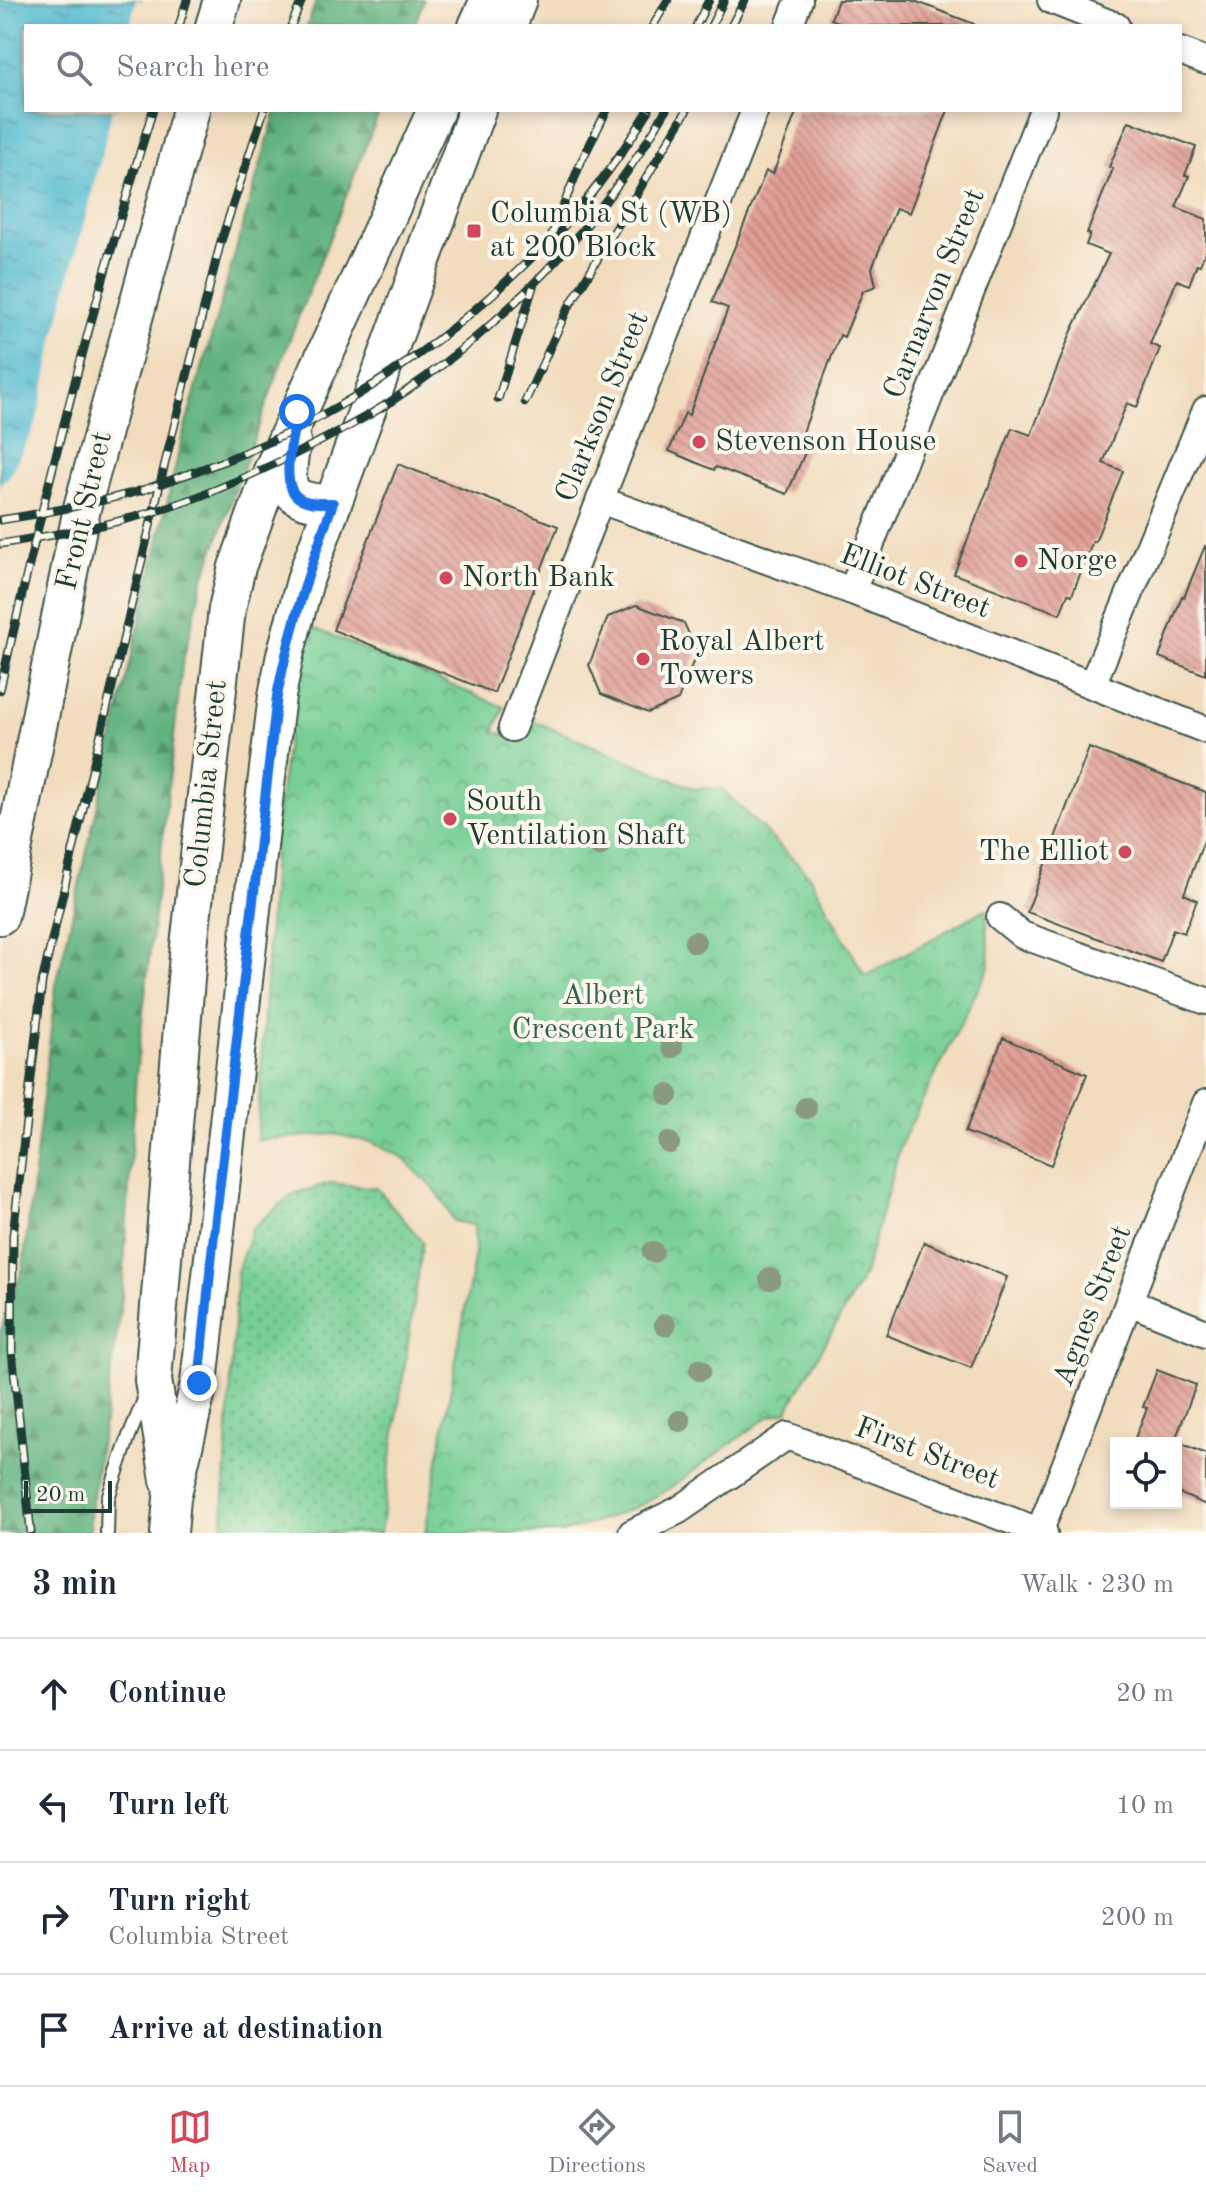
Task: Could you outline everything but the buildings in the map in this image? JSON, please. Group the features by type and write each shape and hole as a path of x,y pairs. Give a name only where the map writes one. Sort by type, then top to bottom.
{"street":[{"path":"215,24 222,0"},
{"path":"478,24 489,0"},
{"path":"509,24 518,0"},
{"path":"790,24 799,0"},
{"path":"1051,0 1111,24"},
{"path":"1182,52 1206,61"},
{"name":"Front Street","path":"0,916 82,508 190,112"},
{"name":"Columbia Street","path":"170,1515 153,1380 188,955 227,609 237,567 271,473 435,112"},
{"name":"Columbia Street","path":"170,1515 199,1383 277,696 285,655 306,577 476,112"},
{"name":"Clarkson Street","path":"512,728 754,112"},
{"name":"Carnarvon Street","path":"852,591 1042,112"},
{"path":"1092,685 1206,410"},
{"path":"297,412 288,472 289,486 292,493 302,500 333,503"},
{"name":"Elliot Street","path":"600,500 852,591 1206,730"},
{"path":"1000,917 1022,935 1206,1001"},
{"name":"Agnes Street","path":"1041,1532 1206,1103"},
{"path":"1129,1302 1206,1333"},
{"name":"First Street","path":"632,1533 679,1510 787,1436 1041,1532"}],"lane":[{"path":"107,1533 108,1498 129,1436 153,1380"}],"green space":[{"path":"316,0 424,0 415,24 308,24"},
{"path":"275,112 379,112 291,336 202,583 182,666 136,1076 122,1299 90,1533 0,1533 0,1333 23,1268 56,985 182,438"},
{"name":"Albert Crescent Park","path":"303,624 504,707 494,731 523,742 532,720 693,788 722,789 808,874 865,976 986,909 990,965 901,1144 864,1275 787,1411 768,1417 670,1488 641,1505 561,1533 425,1533 475,1253 474,1225 454,1221 438,1193 402,1157 371,1142 334,1134 257,1140 274,838"},
{"path":"330,1183 377,1188 423,1242 380,1533 222,1533 237,1272 252,1228 293,1194"}],"water":[{"path":"0,0 141,0 135,24 24,24 24,112 115,112 42,427 17,475 0,488"}],"pier":[{"path":"136,0 145,0 139,24 130,24"},
{"path":"112,112 119,112 46,428 20,478 0,492 0,483 9,477 36,424 62,306"}],"railway":[{"path":"180,24 187,0"},
{"path":"292,24 302,0"},
{"path":"654,24 668,0"},
{"path":"697,24 709,0"},
{"path":"712,24 724,0"},
{"path":"732,24 745,0"},
{"path":"0,690 70,398 152,112"},
{"path":"31,1533 12,1351 13,1235 42,982 221,241 263,112"},
{"path":"552,234 581,162 606,112"},
{"path":"0,520 85,504 162,483 235,457 325,414 368,389 449,331 554,236 602,179 648,112"},
{"path":"0,544 107,524 196,497 283,460 390,402 471,342 545,272 610,195 665,112"},
{"path":"525,402 567,310 686,112"},
{"path":"498,399 533,287"}],"place":[{"name":"Columbia St (WB) at 200 Block","path":"474,231"},
{"name":"Stevenson House","path":"699,442"},
{"name":"Norge","path":"1021,561"},
{"name":"North Bank","path":"446,578"},
{"name":"Royal Albert Towers","path":"643,659"},
{"name":"South Ventilation Shaft","path":"450,819"},
{"name":"The Elliot","path":"1125,852"}],"route":[{"path":"199,1383 277,696 306,577 333,503 302,500 292,493 289,486 287,479 297,412"}]}
